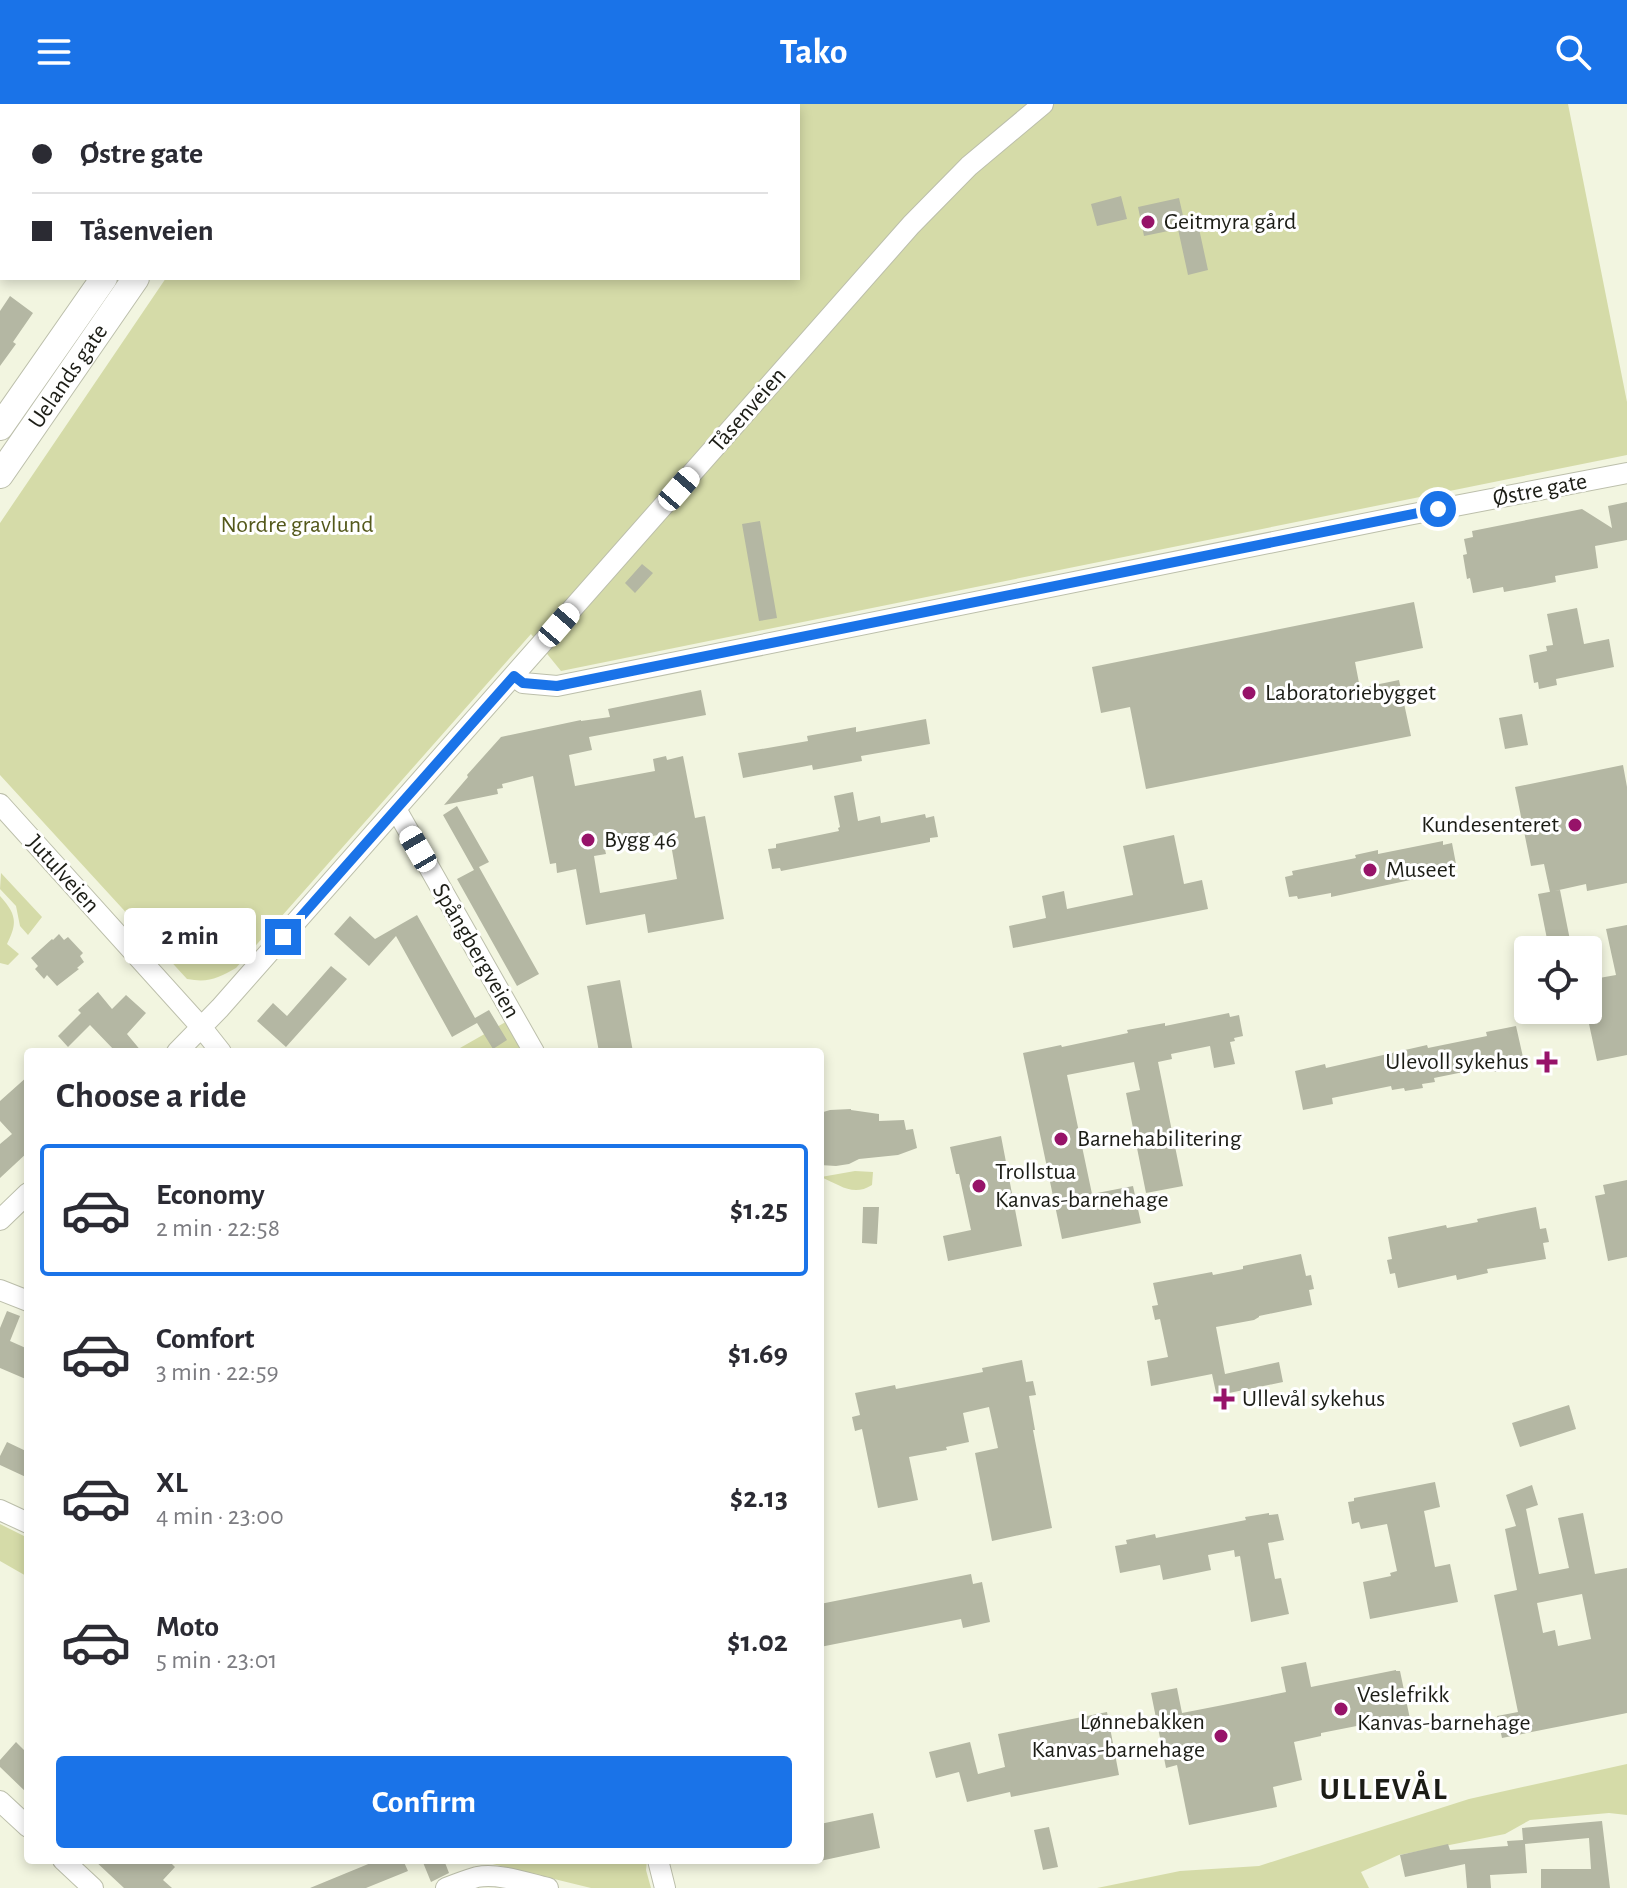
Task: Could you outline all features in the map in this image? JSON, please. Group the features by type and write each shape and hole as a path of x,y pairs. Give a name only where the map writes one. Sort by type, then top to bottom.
{"main road":[{"name":"Uelands gate","path":"0,427 103,280"},
{"name":"Uelands gate","path":"0,475 135,280"}],"street":[{"name":"Tåsenveien","path":"181,1048 911,225 969,166 1043,104"},
{"name":"Østre gate","path":"514,676 523,683 557,686 1627,473"},
{"name":"Jutulveien","path":"0,804 218,1048"},
{"name":"Spångbergveien","path":"396,809 532,1048"},
{"path":"0,1220 24,1197"},
{"path":"0,1290 24,1299"},
{"path":"0,1510 24,1521"},
{"path":"0,1801 24,1823"},
{"path":"67,1864 93,1888"},
{"path":"659,1864 665,1888"},
{"path":"446,1888 487,1876 548,1888"}],"green space":[{"name":"Nordre gravlund","path":"800,104 1568,104 1627,402 1627,455 561,671 531,634 236,968 213,979 201,980 187,979 0,775 0,523 165,280 800,280"},
{"path":"1,873 42,917 28,935 20,926 16,906 0,889"},
{"path":"0,896 14,918 7,944 19,954 8,965 0,963"},
{"path":"511,1019 528,1048 460,1048"},
{"path":"855,1171 873,1172 872,1185 859,1190 840,1186 824,1176"},
{"path":"0,1524 24,1536 24,1575 0,1561"},
{"path":"1627,1764 1627,1815 1609,1813 1530,1820 1505,1834 1399,1855 1361,1872 1369,1888 1097,1888 1180,1871 1259,1866 1469,1799"},
{"path":"492,1864 647,1864 651,1888 591,1888"}],"building":[{"path":"1121,196 1127,219 1097,226 1091,204"},
{"path":"1179,198 1184,220 1192,219 1193,225 1198,224 1208,270 1188,275 1178,229 1144,236 1138,207"},
{"path":"10,296 33,313 0,366 0,311"},
{"path":"1627,502 1627,540 1595,546 1598,568 1555,576 1556,582 1504,592 1503,587 1473,593 1463,555 1467,554 1464,539 1473,537 1472,531 1582,509 1612,528 1608,506"},
{"path":"760,521 777,618 759,621 742,524"},
{"path":"642,564 653,573 635,593 625,583"},
{"name":"Laboratoriebygget","path":"1414,602 1423,648 1355,662 1360,688 1399,680 1411,736 1146,789 1130,707 1101,713 1092,667"},
{"path":"1577,608 1584,644 1609,639 1614,667 1556,679 1557,685 1539,689 1538,682 1534,683 1529,655 1547,651 1546,646 1553,645 1547,614"},
{"name":"Bygg 46","path":"701,690 706,715 589,737 592,750 569,755 575,786 655,771 653,759 683,756 695,818 705,816 724,919 648,933 645,914 586,925 576,869 557,873 556,863 550,864 533,776 502,784 503,788 497,789 498,794 444,805 501,737 610,717 608,709","holes":["669,833 677,879 600,893 594,856 606,854 604,845"]},
{"path":"1522,714 1528,745 1505,749 1499,718"},
{"path":"926,719 930,744 861,756 862,761 813,770 812,765 743,778 738,753 808,741 807,736 856,727 856,732"},
{"name":"Kundesenteret","path":"1623,765 1627,787 1627,883 1587,891 1586,884 1550,892 1544,864 1531,866 1515,787"},
{"path":"853,792 858,821 880,816 881,823 925,814 926,818 934,816 938,837 930,838 930,842 781,871 780,868 772,869 768,849 776,848 776,844 839,831 834,796"},
{"path":"457,806 489,862 479,867 539,974 517,986 457,879 474,870 443,815"},
{"path":"1174,835 1184,884 1202,880 1208,909 1013,948 1009,926 1046,918 1042,896 1064,891 1067,909 1133,895 1123,846"},
{"name":"Museet","path":"1443,841 1443,845 1452,843 1456,864 1448,866 1448,869 1331,897 1331,893 1298,899 1297,896 1289,897 1285,877 1293,875 1292,871 1356,858 1355,855 1378,850 1378,854"},
{"path":"1560,890 1569,936 1546,936 1538,894"},
{"path":"417,915 475,1018 489,1010 507,1040 492,1048 477,1023 452,1037 396,936 369,966 334,934 350,916 375,939"},
{"path":"1627,925 1627,1055 1597,1061 1589,1024 1602,1024 1602,978 1616,975 1606,929"},
{"path":"59,934 64,940 68,937 83,953 80,956 84,962 57,986 47,975 44,979 31,958"},
{"path":"331,966 347,979 286,1047 257,1021 273,1003 287,1016"},
{"path":"620,980 632,1048 598,1048 587,986"},
{"path":"98,992 112,1009 126,995 146,1013 127,1034 139,1048 112,1048 90,1025 68,1047 58,1036 81,1013 78,1010"},
{"name":"Barnehabilitering","path":"1229,1013 1230,1017 1239,1015 1243,1036 1230,1042 1235,1064 1214,1068 1210,1046 1171,1054 1172,1059 1158,1062 1183,1186 1146,1193 1126,1093 1140,1090 1134,1062 1067,1075 1092,1194 1133,1186 1141,1223 1062,1239 1023,1053 1128,1033 1127,1030"},
{"path":"1516,1026 1525,1066 1495,1072 1493,1066 1434,1078 1435,1082 1422,1084 1423,1088 1405,1091 1404,1088 1392,1090 1391,1086 1332,1098 1333,1104 1303,1110 1295,1071 1325,1064 1326,1068 1427,1045 1428,1048 1487,1036 1486,1032"},
{"path":"24,1080 24,1156 0,1178 0,1144 12,1134 0,1121 0,1101"},
{"path":"851,1109 879,1114 879,1121 904,1120 906,1130 913,1129 917,1148 898,1155 824,1165 824,1112"},
{"path":"1001,1136 1022,1246 948,1261 943,1236 971,1230 950,1147"},
{"path":"1627,1180 1627,1257 1608,1261 1595,1196 1605,1194 1603,1185"},
{"path":"863,1207 879,1207 877,1244 862,1243"},
{"path":"1536,1207 1540,1229 1546,1228 1549,1242 1543,1243 1546,1259 1487,1269 1488,1273 1457,1280 1456,1275 1398,1288 1395,1273 1390,1274 1387,1260 1392,1259 1388,1237 1478,1222 1477,1219"},
{"path":"1301,1254 1306,1276 1311,1275 1314,1289 1309,1290 1312,1305 1216,1327 1225,1374 1279,1362 1283,1382 1229,1393 1230,1399 1218,1402 1212,1374 1151,1386 1147,1361 1168,1357 1160,1319 1155,1320 1152,1306 1158,1305 1153,1283 1212,1272 1213,1275"},
{"path":"7,1311 20,1316 10,1341 24,1347 24,1378 0,1368 0,1328"},
{"path":"1022,1360 1026,1382 1033,1381 1036,1395 1029,1396 1033,1430 1052,1528 992,1541 975,1453 998,1448 989,1407 963,1413 969,1442 946,1447 947,1450 909,1457 918,1500 878,1508 862,1429 855,1431 852,1417 860,1415 855,1393 895,1385 896,1389 983,1372 982,1368"},
{"path":"1569,1405 1576,1429 1520,1447 1512,1423"},
{"path":"7,1442 24,1450 24,1476 0,1465 0,1456"},
{"path":"1435,1482 1440,1507 1424,1511 1435,1567 1450,1564 1458,1602 1370,1619 1363,1582 1391,1576 1390,1573 1397,1571 1387,1524 1361,1529 1359,1522 1352,1524 1348,1502 1354,1501 1354,1498"},
{"path":"1532,1485 1538,1505 1526,1509 1539,1574 1569,1568 1558,1518 1583,1513 1595,1574 1627,1568 1627,1713 1502,1738 1497,1716 1518,1712 1494,1595 1517,1590 1505,1529 1516,1526 1506,1495","holes":["1582,1594 1591,1639 1558,1646 1555,1630 1543,1633 1537,1603"]},
{"path":"1269,1513 1278,1514 1284,1540 1268,1543 1275,1579 1281,1578 1289,1614 1251,1622 1240,1556 1235,1557 1234,1550 1208,1555 1211,1570 1163,1580 1160,1565 1120,1573 1115,1546 1127,1544 1126,1540 1155,1534 1156,1538"},
{"path":"971,1574 973,1584 982,1582 990,1622 963,1628 961,1619 824,1646 824,1603"},
{"path":"1306,1662 1311,1687 1400,1671 1410,1719 1321,1733 1321,1736 1294,1742 1302,1780 1273,1787 1277,1807 1189,1825 1177,1765 1166,1768 1151,1693 1177,1688 1182,1713 1223,1705 1286,1692 1281,1667"},
{"path":"1107,1712 1119,1775 1011,1797 1010,1792 967,1802 959,1772 936,1778 929,1752 970,1742 978,1774 1005,1767 998,1734"},
{"path":"16,1742 24,1750 24,1790 0,1767 0,1760"},
{"path":"873,1813 880,1848 824,1860 824,1823"},
{"path":"1602,1821 1610,1888 1541,1888 1541,1869 1591,1869 1589,1838 1525,1844 1527,1873 1490,1875 1491,1888 1467,1888 1465,1864 1405,1877 1400,1855 1448,1844 1450,1850 1508,1846 1507,1841 1523,1840 1522,1828"},
{"path":"1049,1827 1058,1867 1043,1870 1034,1830"},
{"path":"98,1864 172,1864 175,1867 163,1880 172,1888 124,1888"},
{"path":"368,1864 405,1864 408,1871 366,1888 310,1888"},
{"path":"424,1864 446,1864 449,1873 431,1882"}],"place":[{"name":"Geitmyra gård","path":"1148,222"},
{"name":"Laboratoriebygget","path":"1249,693"},
{"name":"Kundesenteret","path":"1575,825"},
{"name":"Bygg 46","path":"588,840"},
{"name":"Museet","path":"1370,870"},
{"name":"Ulevoll sykehus","path":"1547,1062"},
{"name":"Barnehabilitering","path":"1061,1139"},
{"name":"Trollstua Kanvas-barnehage","path":"979,1186"},
{"name":"Ullevål sykehus","path":"1224,1399"},
{"name":"Veslefrikk Kanvas-barnehage","path":"1341,1709"},
{"name":"Lønnebakken Kanvas-barnehage","path":"1221,1736"}],"district":[{"name":"ULLEVÅL","path":"1384,1789"}],"route":[{"path":"283,937 514,676 523,683 557,686 1438,509"}]}
